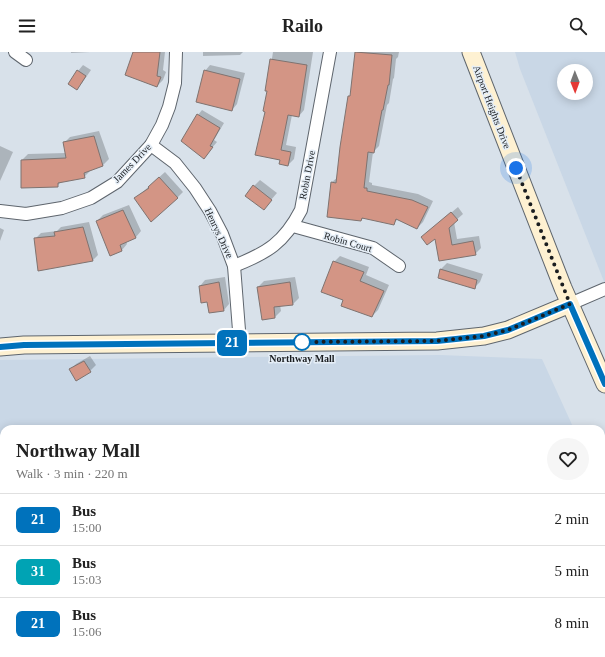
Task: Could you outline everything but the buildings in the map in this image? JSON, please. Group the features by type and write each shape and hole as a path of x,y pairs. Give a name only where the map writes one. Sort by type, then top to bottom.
{"street":[{"path":"15,52 26,60"},
{"name":"James Drive","path":"0,211 26,214 62,208 91,198 117,182 151,145 162,125 169,107 175,83 176,52"},
{"name":"Robin Drive","path":"234,266 261,255 280,240 293,226 301,210 330,52"},
{"name":"Airport Heights Drive","path":"471,52 570,304 605,384"},
{"name":"Henrys Drive","path":"151,145 175,163 195,188 222,234 234,266 240,343"},
{"name":"Robin Court","path":"293,226 373,248 399,266"},
{"path":"0,347 24,345 437,341 484,336 508,330 605,289"}],"shaded area":[{"path":"515,52 605,52 605,284 520,69"},
{"name":"Northway Mall","path":"440,355 542,359 572,425 0,425 0,360"}],"bus line":[{"name":"21","path":"0,347 24,345 437,341 484,336 508,330 570,304 605,384"}],"place":[{"name":"Northway Mall","path":"302,342"}],"route":[{"path":"302,342 437,341 484,336 508,330 570,304 516,168"}]}
